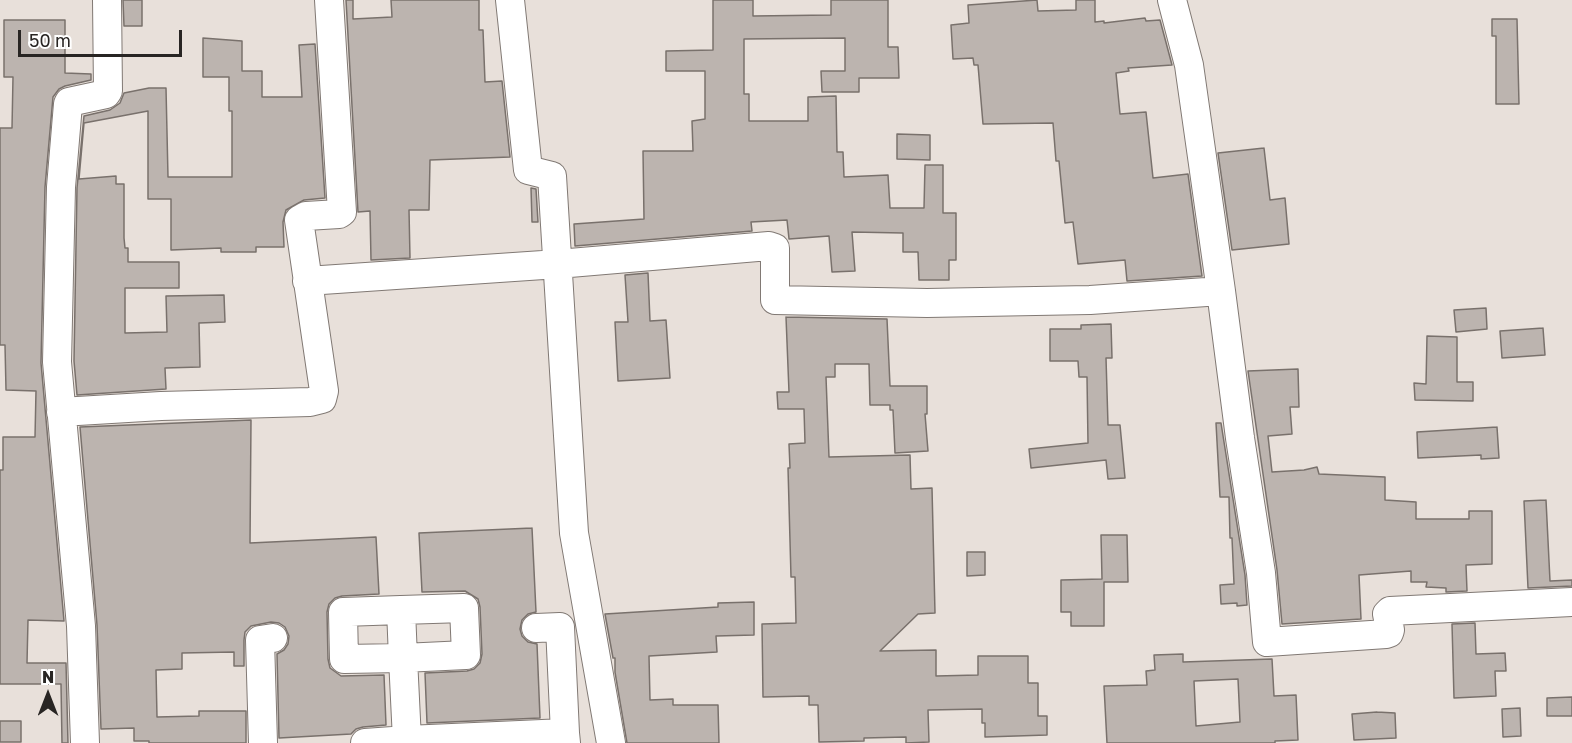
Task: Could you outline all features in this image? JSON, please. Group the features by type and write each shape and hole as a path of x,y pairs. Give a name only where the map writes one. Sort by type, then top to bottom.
{"street":[{"path":"85,743 81,626 57,362 61,187 68,104 106,94 108,91 107,0"},
{"path":"61,412 161,406 310,402 322,399 324,391 299,220 306,216 342,212 329,0"},
{"path":"510,0 528,170 552,176 574,533 611,743"},
{"path":"1172,0 1189,65 1240,438 1261,573 1267,642 1386,634 1390,630 1388,611 1572,602"},
{"path":"307,281 558,264 769,246 775,248 775,300 927,303 1090,300 1221,291"},
{"path":"464,608 466,656 344,659 343,612 401,610 464,608"},
{"path":"401,610 404,658 416,741"},
{"path":"365,743 566,738 560,627 536,627"},
{"path":"263,743 260,639 273,638"}],"building":[{"path":"123,0 142,0 142,26 124,26"},
{"path":"346,0 353,0 353,19 392,17 391,0 479,0 479,30 483,30 485,82 502,81 510,157 430,160 429,210 409,210 410,258 371,260 370,211 358,212"},
{"path":"713,0 753,0 753,16 831,15 831,0 888,0 888,47 898,47 899,78 859,78 859,92 822,92 821,71 845,71 845,38 744,39 744,94 749,94 749,121 808,121 808,97 836,96 837,152 843,152 844,177 888,175 890,208 924,208 925,165 943,165 943,213 956,213 956,260 949,260 949,280 919,280 918,252 903,252 903,233 852,232 855,271 832,272 829,236 789,239 787,220 751,222 752,231 575,246 574,224 644,219 643,151 693,151 692,121 705,119 705,71 666,71 666,51 713,50"},
{"path":"1037,0 1038,11 1076,10 1076,0 1095,0 1095,22 1145,18 1146,21 1160,20 1172,65 1128,68 1129,71 1116,73 1120,114 1146,112 1153,178 1188,174 1202,276 1127,281 1125,260 1078,264 1073,222 1065,223 1053,123 983,124 978,65 974,65 973,58 953,59 951,25 969,23 968,5"},
{"path":"1492,19 1517,19 1519,104 1496,104 1496,36 1492,36"},
{"path":"4,20 65,20 65,73 91,74 91,80 65,86 59,89 53,97 45,187 41,363 64,621 28,620 27,663 66,663 68,743 62,743 61,684 0,684 0,470 3,470 3,437 35,437 36,391 6,390 5,345 0,345 0,128 12,128 13,77 4,77"},
{"path":"203,38 242,41 242,71 262,71 262,97 302,97 299,45 315,44 325,198 304,200 286,210 283,222 284,247 256,247 256,252 221,252 221,248 171,250 171,199 148,199 148,111 84,123 79,179 116,176 116,184 124,184 124,238 125,248 128,248 128,262 179,262 179,288 125,288 125,333 167,332 166,296 224,295 225,322 199,323 200,367 165,368 166,389 77,395 74,361 77,188 84,116 110,110 120,103 124,93 149,88 166,88 168,177 232,177 232,111 229,111 229,77 203,77"},
{"path":"897,134 930,135 930,160 897,159"},
{"path":"1264,148 1270,200 1285,198 1289,244 1232,250 1218,153"},
{"path":"531,188 536,189 538,222 532,222"},
{"path":"648,273 650,321 666,320 670,378 618,381 615,322 628,322 625,275"},
{"path":"1486,308 1487,329 1456,332 1454,310"},
{"path":"786,317 887,319 890,386 927,386 927,414 925,414 928,451 895,453 893,410 890,410 890,405 870,405 869,364 835,364 835,377 826,377 829,457 910,455 911,489 932,488 935,613 918,614 880,651 936,650 936,676 978,675 978,656 1028,656 1028,683 1038,683 1038,716 1047,716 1047,735 985,737 982,709 928,710 929,742 906,743 906,737 819,742 818,705 809,705 809,696 763,697 762,624 796,623 795,577 791,577 788,468 790,468 789,444 805,443 804,409 778,409 777,392 789,392"},
{"path":"1111,324 1112,358 1106,358 1108,425 1120,425 1125,478 1108,479 1106,460 1031,468 1029,449 1088,443 1087,377 1079,377 1078,361 1050,361 1050,329 1081,329 1081,325"},
{"path":"1543,328 1545,355 1502,358 1500,331"},
{"path":"1427,336 1457,337 1457,382 1473,382 1473,401 1415,400 1414,383 1426,384"},
{"path":"1298,369 1299,407 1290,407 1292,434 1268,436 1272,472 1317,467 1319,474 1385,477 1385,500 1416,502 1416,519 1469,519 1469,511 1492,511 1492,564 1466,565 1467,591 1446,592 1446,588 1426,587 1427,582 1411,582 1411,571 1359,575 1361,619 1282,624 1277,570 1248,371"},
{"path":"251,420 250,543 376,537 379,594 342,596 335,598 329,604 327,612 328,659 330,668 341,676 384,675 386,725 363,727 351,734 279,738 277,654 288,644 289,636 285,627 271,622 251,626 245,632 244,666 234,666 234,652 182,653 182,669 156,670 157,717 199,716 199,711 246,711 246,743 149,743 149,741 134,741 134,728 101,729 97,625 80,427"},
{"path":"1216,423 1221,423 1245,575 1247,605 1221,604 1220,585 1234,584 1229,497 1220,497"},
{"path":"1497,427 1499,458 1481,459 1481,455 1418,458 1417,432"},
{"path":"1546,500 1550,581 1572,580 1572,586 1528,588 1524,501"},
{"path":"532,528 536,612 528,614 522,620 520,629 522,636 528,642 537,644 540,718 427,723 425,673 474,669 480,663 482,654 478,599 465,591 422,592 419,533"},
{"path":"1101,535 1127,535 1128,582 1104,582 1104,626 1071,626 1071,612 1061,612 1061,580 1102,579"},
{"path":"967,552 985,552 985,575 967,576"},
{"path":"754,602 754,635 716,636 717,652 649,656 650,700 673,699 673,705 718,705 719,743 627,743 615,672 615,658 613,658 605,614 718,607 718,603"},
{"path":"1475,623 1476,654 1505,653 1506,671 1495,671 1496,696 1454,698 1452,624"},
{"path":"1183,654 1183,662 1272,659 1274,696 1296,695 1298,740 1275,741 1275,743 1107,743 1104,686 1147,685 1146,671 1155,670 1154,655","holes":["1238,679 1240,722 1196,726 1194,681"]},
{"path":"1572,697 1572,716 1547,716 1547,698"},
{"path":"1520,708 1521,736 1503,737 1502,709"},
{"path":"1395,713 1396,738 1354,740 1352,714"},
{"path":"0,721 21,721 21,742 0,742"}]}
